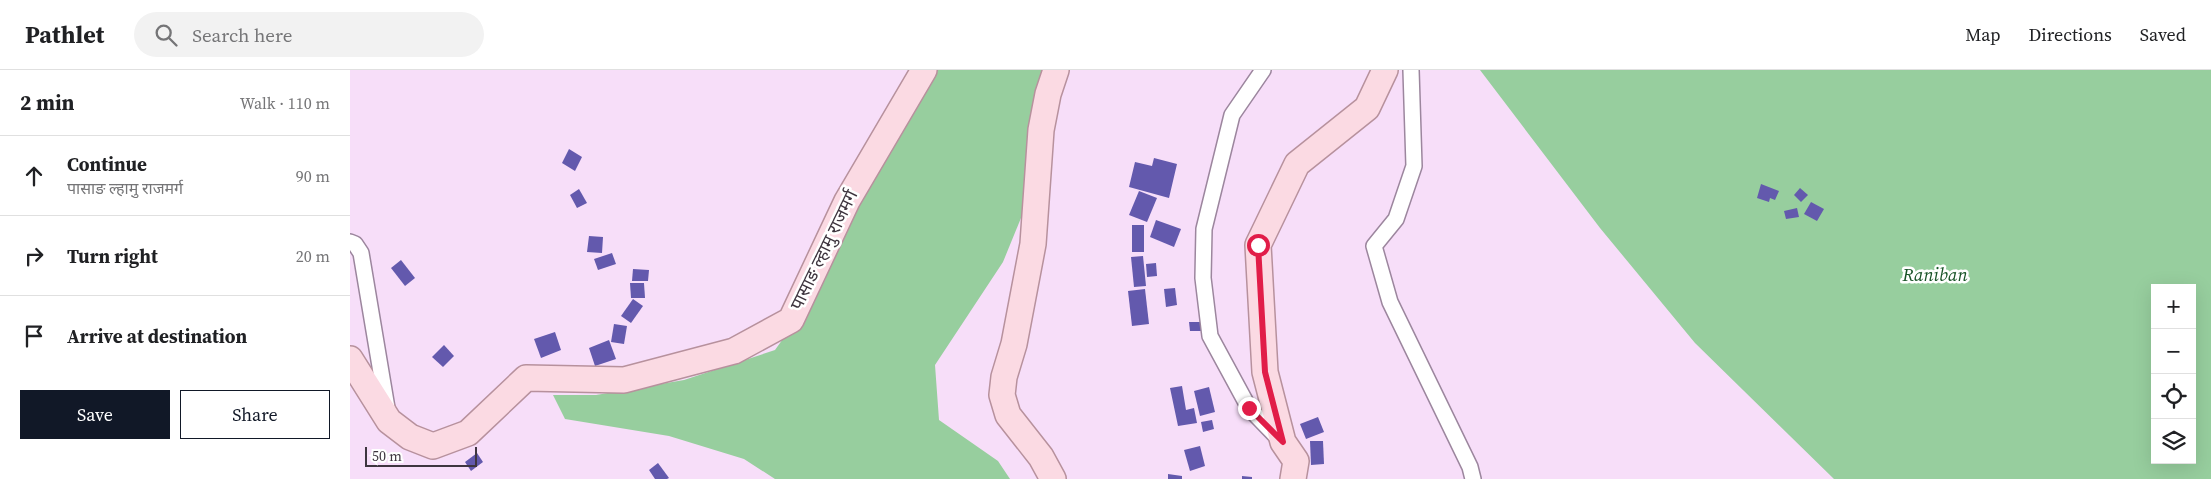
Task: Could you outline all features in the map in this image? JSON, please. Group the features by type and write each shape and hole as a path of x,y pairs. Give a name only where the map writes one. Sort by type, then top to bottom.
{"main road":[{"name":"पासाङ ल्हामु राजमर्ग","path":"350,358 389,421 410,437 433,446 468,433 526,378 624,380 734,351 790,320 847,200 924,70"},
{"path":"1053,479 1041,457 1008,415 1002,395 1004,377 1014,344 1033,244 1041,130 1048,94 1056,70"},
{"path":"1293,479 1296,461 1283,442 1265,372 1258,245 1297,164 1367,108 1385,70"}],"street":[{"path":"1263,70 1232,116 1204,229 1203,278 1210,336 1249,408 1283,442"},
{"path":"1411,70 1414,166 1396,219 1374,246 1390,302 1470,467 1473,479"},
{"path":"350,242 355,244 361,253 389,421"}],"green space":[{"path":"933,70 1047,70 1023,213 1003,262 935,365 939,420 998,461 1010,479 775,479 744,459 669,436 565,419 553,395 596,395 684,380 775,350 825,280 854,197"},
{"name":"Raniban","path":"1480,70 2211,70 2211,479 1834,479 1695,343 1600,228"}],"building":[{"path":"569,149 582,157 575,171 562,163"},
{"path":"1154,158 1177,164 1169,198 1129,187 1135,162 1152,166"},
{"path":"1761,184 1779,191 1775,200 1770,198 1769,202 1757,198"},
{"path":"1800,188 1808,195 1801,202 1794,195"},
{"path":"579,189 587,203 577,208 570,195"},
{"path":"1139,191 1157,198 1147,222 1129,215"},
{"path":"1811,202 1824,209 1817,221 1804,214"},
{"path":"1797,208 1799,217 1786,219 1784,211"},
{"path":"1156,220 1181,229 1174,247 1150,237"},
{"path":"1132,225 1144,225 1144,252 1132,252"},
{"path":"589,236 603,237 602,253 587,252"},
{"path":"612,253 616,264 598,270 594,259"},
{"path":"1143,256 1146,286 1134,287 1131,257"},
{"path":"401,260 415,278 405,286 391,268"},
{"path":"1156,263 1157,276 1147,277 1146,264"},
{"path":"633,269 649,270 648,281 632,281"},
{"path":"630,283 644,283 645,298 631,298"},
{"path":"1175,288 1177,305 1166,307 1164,289"},
{"path":"1145,289 1149,324 1132,326 1128,291"},
{"path":"633,299 643,306 631,323 621,316"},
{"path":"1189,322 1201,322 1201,331 1190,331"},
{"path":"614,324 627,326 624,344 611,342"},
{"path":"555,332 561,350 541,358 534,339"},
{"path":"609,340 616,359 595,366 589,348"},
{"path":"444,345 454,356 443,367 432,357"},
{"path":"1182,386 1186,410 1194,408 1197,423 1178,426 1170,388"},
{"path":"1209,387 1215,412 1200,416 1194,391"},
{"path":"1318,417 1324,432 1306,439 1300,424"},
{"path":"1212,420 1214,429 1203,432 1201,422"},
{"path":"1310,441 1323,441 1324,464 1311,465"},
{"path":"1200,446 1205,466 1190,471 1184,450"},
{"path":"477,453 483,462 471,471 465,462"},
{"path":"658,463 669,478 655,479 649,470"},
{"path":"1168,474 1182,476 1182,479 1168,479"},
{"path":"1242,476 1252,477 1252,479 1242,479"}],"route":[{"path":"1249,408 1283,442 1265,372 1258,245"}]}
